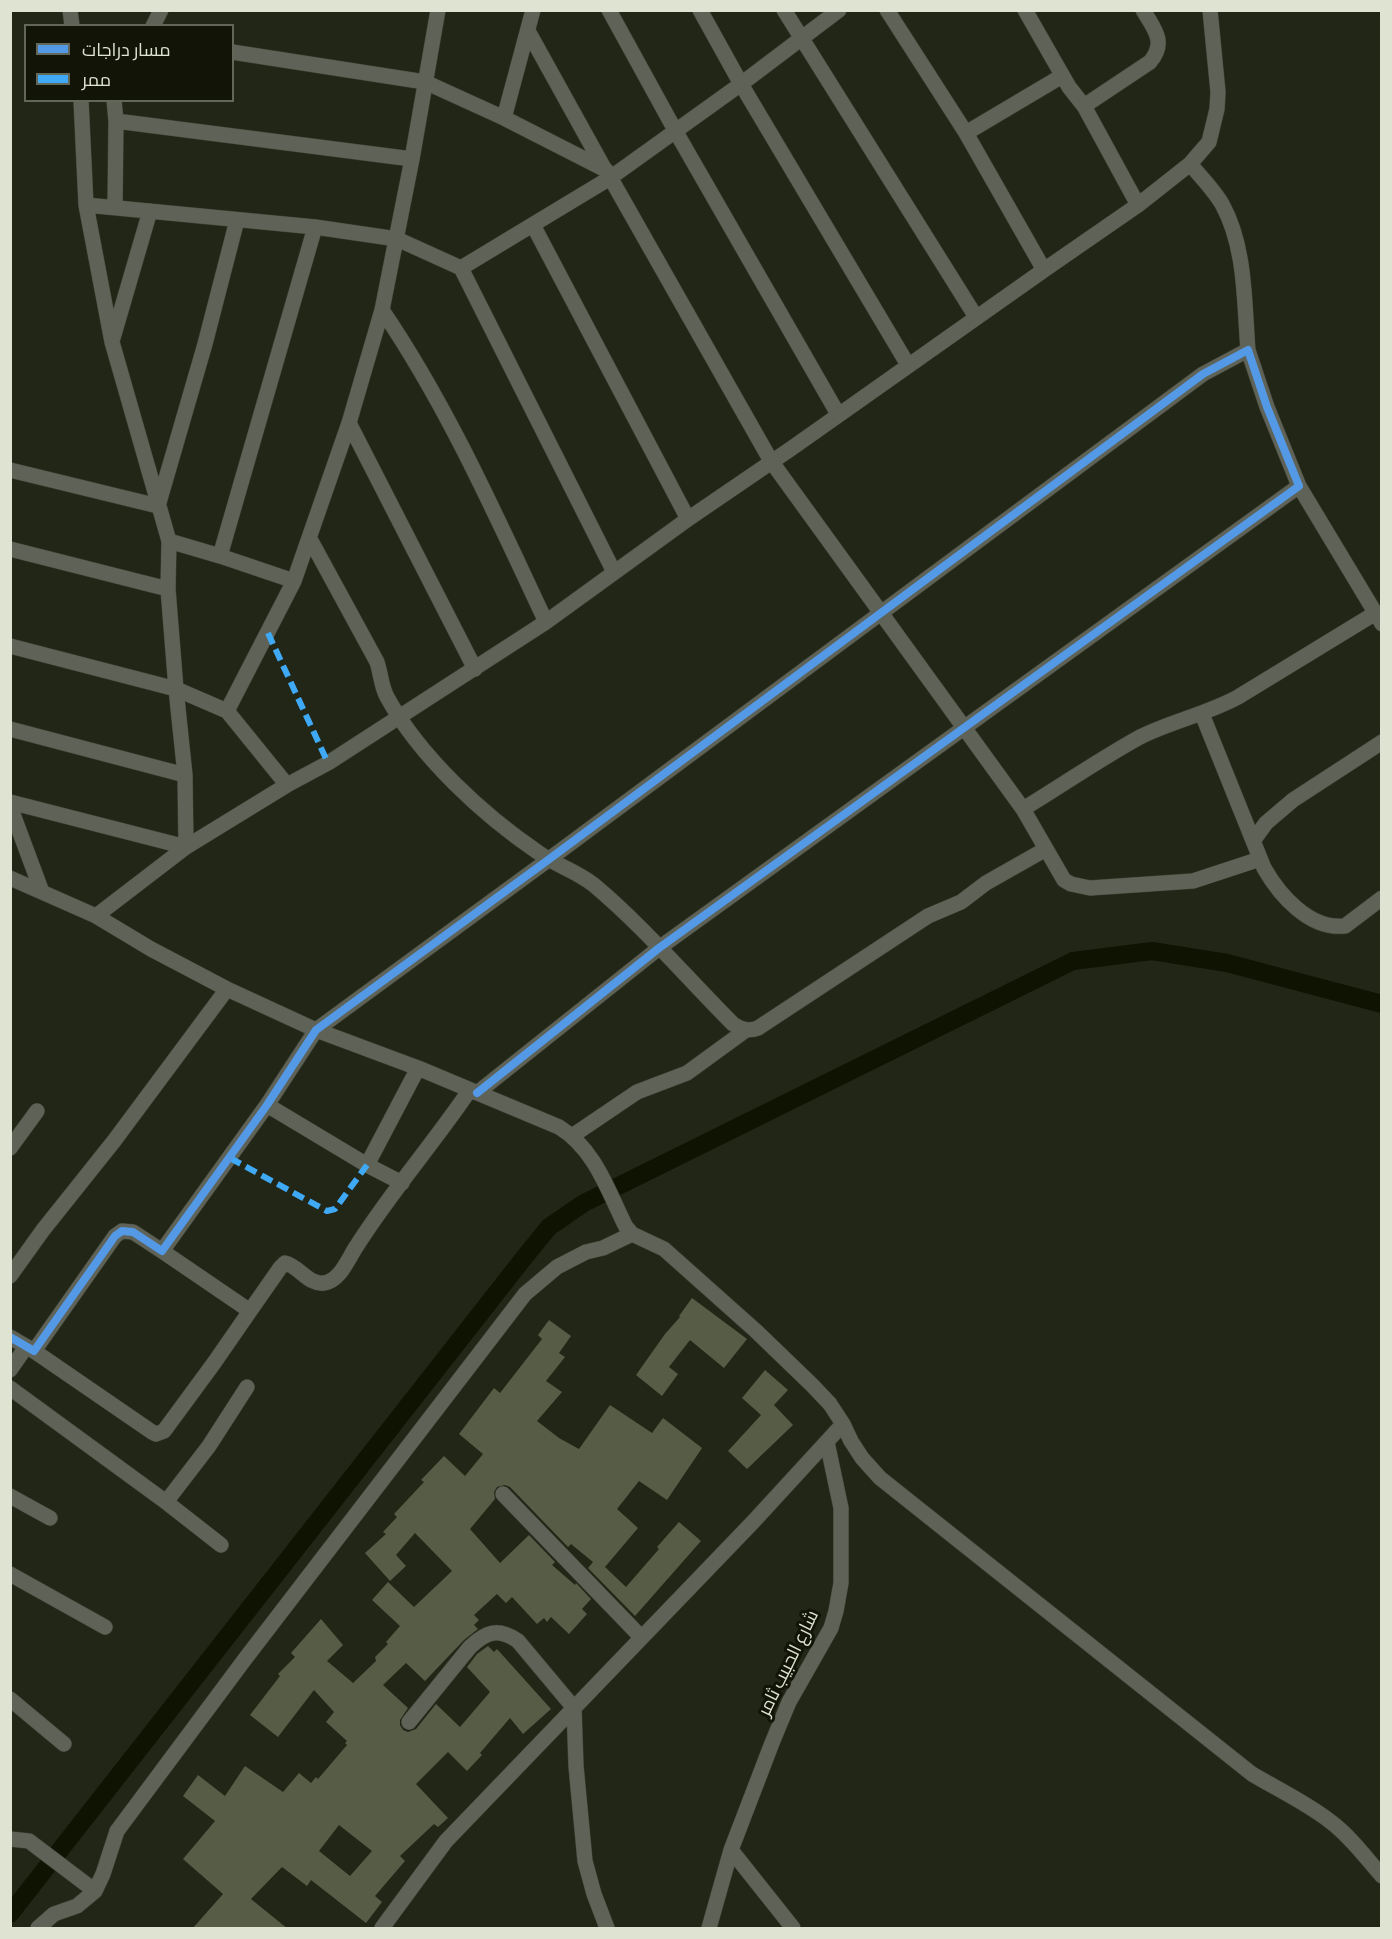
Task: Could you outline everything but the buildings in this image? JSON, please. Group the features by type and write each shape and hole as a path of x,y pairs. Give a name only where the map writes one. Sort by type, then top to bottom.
{"street":[{"path":"154,24 161,10"},
{"path":"227,711 294,581 349,423 382,310 438,10"},
{"path":"504,118 533,10"},
{"path":"609,10 676,132 838,414"},
{"path":"700,10 741,84 908,365"},
{"path":"784,10 976,317"},
{"path":"461,268 533,225 608,174 676,132 838,10"},
{"path":"886,10 966,133 1044,270"},
{"path":"1025,10 1062,76 1084,106 1138,205"},
{"path":"1084,106 1150,62 1155,56 1159,46 1158,37 1143,10"},
{"path":"96,916 186,847 287,785 328,763 546,622 688,519 1138,205 1190,164 1209,142 1217,109 1218,92 1210,10"},
{"path":"528,31 771,461 1023,809 1064,880 1090,888 1193,881 1260,859"},
{"path":"234,52 425,82 504,118 608,174"},
{"path":"966,133 1062,76"},
{"path":"81,102 86,205 112,342 169,541 168,589 185,775 186,847"},
{"path":"114,102 115,207"},
{"path":"116,121 412,159"},
{"path":"1023,809 1141,737 1185,718 1216,709 1378,619 1299,486 1248,350 1243,287 1233,229 1221,203 1190,164"},
{"path":"86,205 315,228 397,239 461,268 614,572"},
{"path":"112,342 150,211"},
{"path":"158,506 205,344 237,220"},
{"path":"533,225 688,519"},
{"path":"220,556 315,228"},
{"path":"382,310 415,360 466,456 546,622"},
{"path":"162,1251 267,1105 316,1030 1203,374 1248,350"},
{"path":"349,423 475,669"},
{"path":"10,470 158,506"},
{"path":"10,1337 152,1432 159,1433 173,1419 285,1263 318,1283 335,1280 367,1229 473,1092 659,948 1299,486"},
{"path":"310,539 377,662 381,682 399,716 435,763 507,832 548,860 587,879 629,917 733,1024 746,1030"},
{"path":"169,541 294,581"},
{"path":"10,549 168,589"},
{"path":"10,646 176,689 227,711 287,785"},
{"path":"1202,714 1260,859 1273,885 1314,921 1324,925 1345,926 1382,898"},
{"path":"10,729 185,775"},
{"path":"1253,841 1277,812 1382,742"},
{"path":"10,804 186,847"},
{"path":"10,804 42,892"},
{"path":"572,1136 637,1092 687,1072 746,1030 758,1028 928,916 961,902 986,883 1046,849"},
{"path":"10,878 96,916 151,949 227,989 316,1030 418,1068 559,1127 572,1136 586,1150 596,1166 629,1230 664,1249 756,1331 812,1385 830,1404 851,1441 879,1478 1244,1768 1297,1798 1333,1823 1349,1837 1382,1876"},
{"path":"10,1276 227,989"},
{"path":"367,1165 418,1068"},
{"path":"267,1105 367,1165 402,1183"},
{"path":"10,1148 37,1111"},
{"path":"38,1929 54,1914 77,1906 93,1889 103,1874 117,1831 245,1659 525,1294 557,1267 586,1252 603,1248 629,1230"},
{"path":"10,1370 30,1349 122,1231 133,1232 250,1311"},
{"path":"166,1502 209,1446 247,1387"},
{"path":"10,1388 221,1545"},
{"path":"382,1929 446,1841 753,1522 843,1424"},
{"name":"شارع الحبيب ثامر","path":"709,1929 731,1850 789,1702 831,1628 836,1611 841,1583 842,1508 827,1442"},
{"path":"503,1494 641,1636"},
{"path":"10,1496 50,1518"},
{"path":"10,1574 105,1627"},
{"path":"409,1722 470,1647 480,1638 493,1632 509,1635 518,1641 574,1708 576,1766 585,1861 607,1929"},
{"path":"10,1699 64,1744"},
{"path":"10,1839 29,1841 93,1889"},
{"path":"731,1850 793,1929"}],"waterway":[{"path":"10,1914 523,1259 549,1227 584,1203 1073,961 1152,951 1227,963 1382,1004"}],"marked path":[{"path":"268,633 328,763"},
{"path":"230,1158 327,1211 335,1209 367,1165"}],"cycle path":[{"path":"10,1337 34,1351 115,1236 122,1231 133,1232 162,1251 267,1105 316,1030 1203,374 1248,350 1267,407 1299,486 659,948 477,1093"}]}
